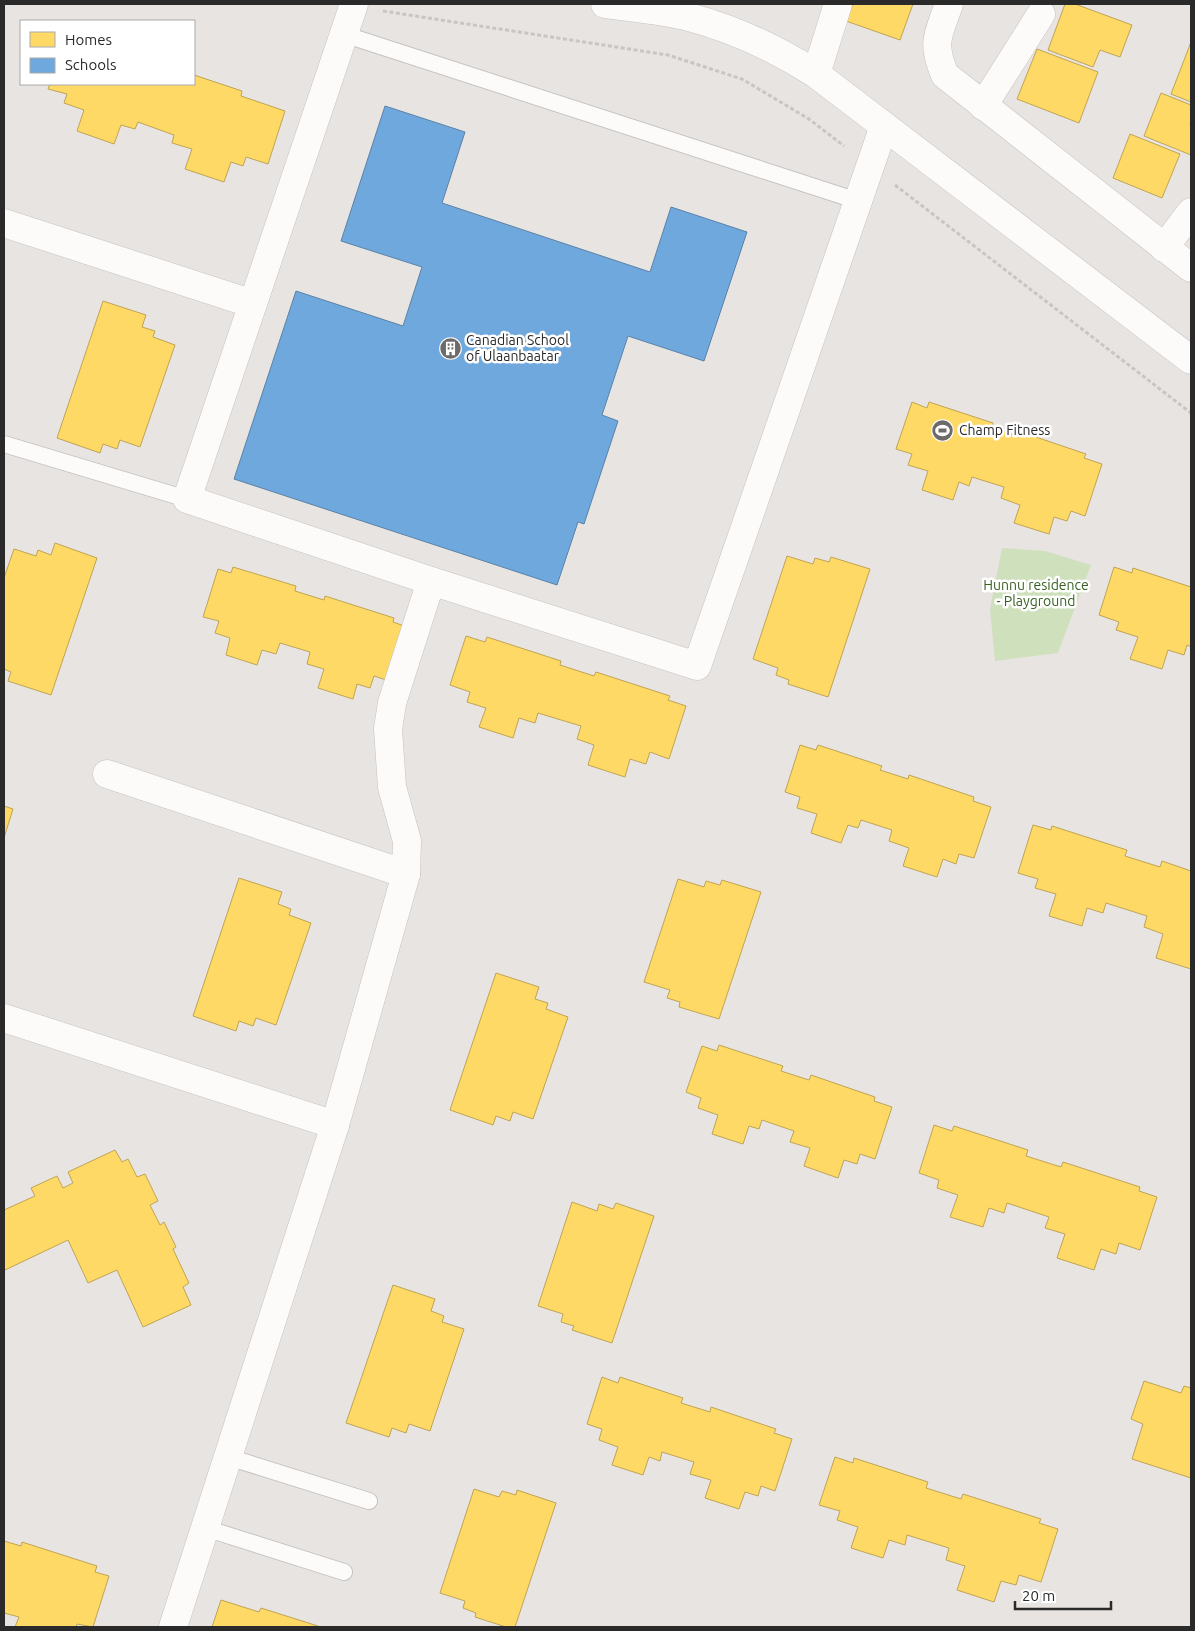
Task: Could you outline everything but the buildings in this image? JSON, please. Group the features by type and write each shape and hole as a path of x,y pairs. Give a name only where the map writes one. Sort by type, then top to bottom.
{"street":[{"path":"354,4 187,499 431,581 697,666 884,126"},
{"path":"605,4 688,17 742,34 799,63 1191,360"},
{"path":"816,74 838,4"},
{"path":"949,4 936,42 938,58 945,75 1191,268"},
{"path":"983,106 1041,14"},
{"path":"1164,248 1191,212"},
{"path":"4,223 253,304"},
{"path":"173,1627 335,1125 406,874 407,842 392,787 388,729 392,703 431,581"},
{"path":"107,774 406,874"},
{"path":"4,1018 335,1125"}],"lane":[{"path":"344,34 858,201"},
{"path":"4,444 187,499"},
{"path":"228,1457 369,1501"},
{"path":"205,1528 344,1572"}],"green space":[{"name":"Hunnu residence - Playground","path":"1002,548 1045,551 1091,565 1058,653 995,661 990,609"}],"place":[{"name":"Canadian School of Ulaanbaatar","path":"450,348"},
{"name":"Champ Fitness","path":"943,430"}]}
